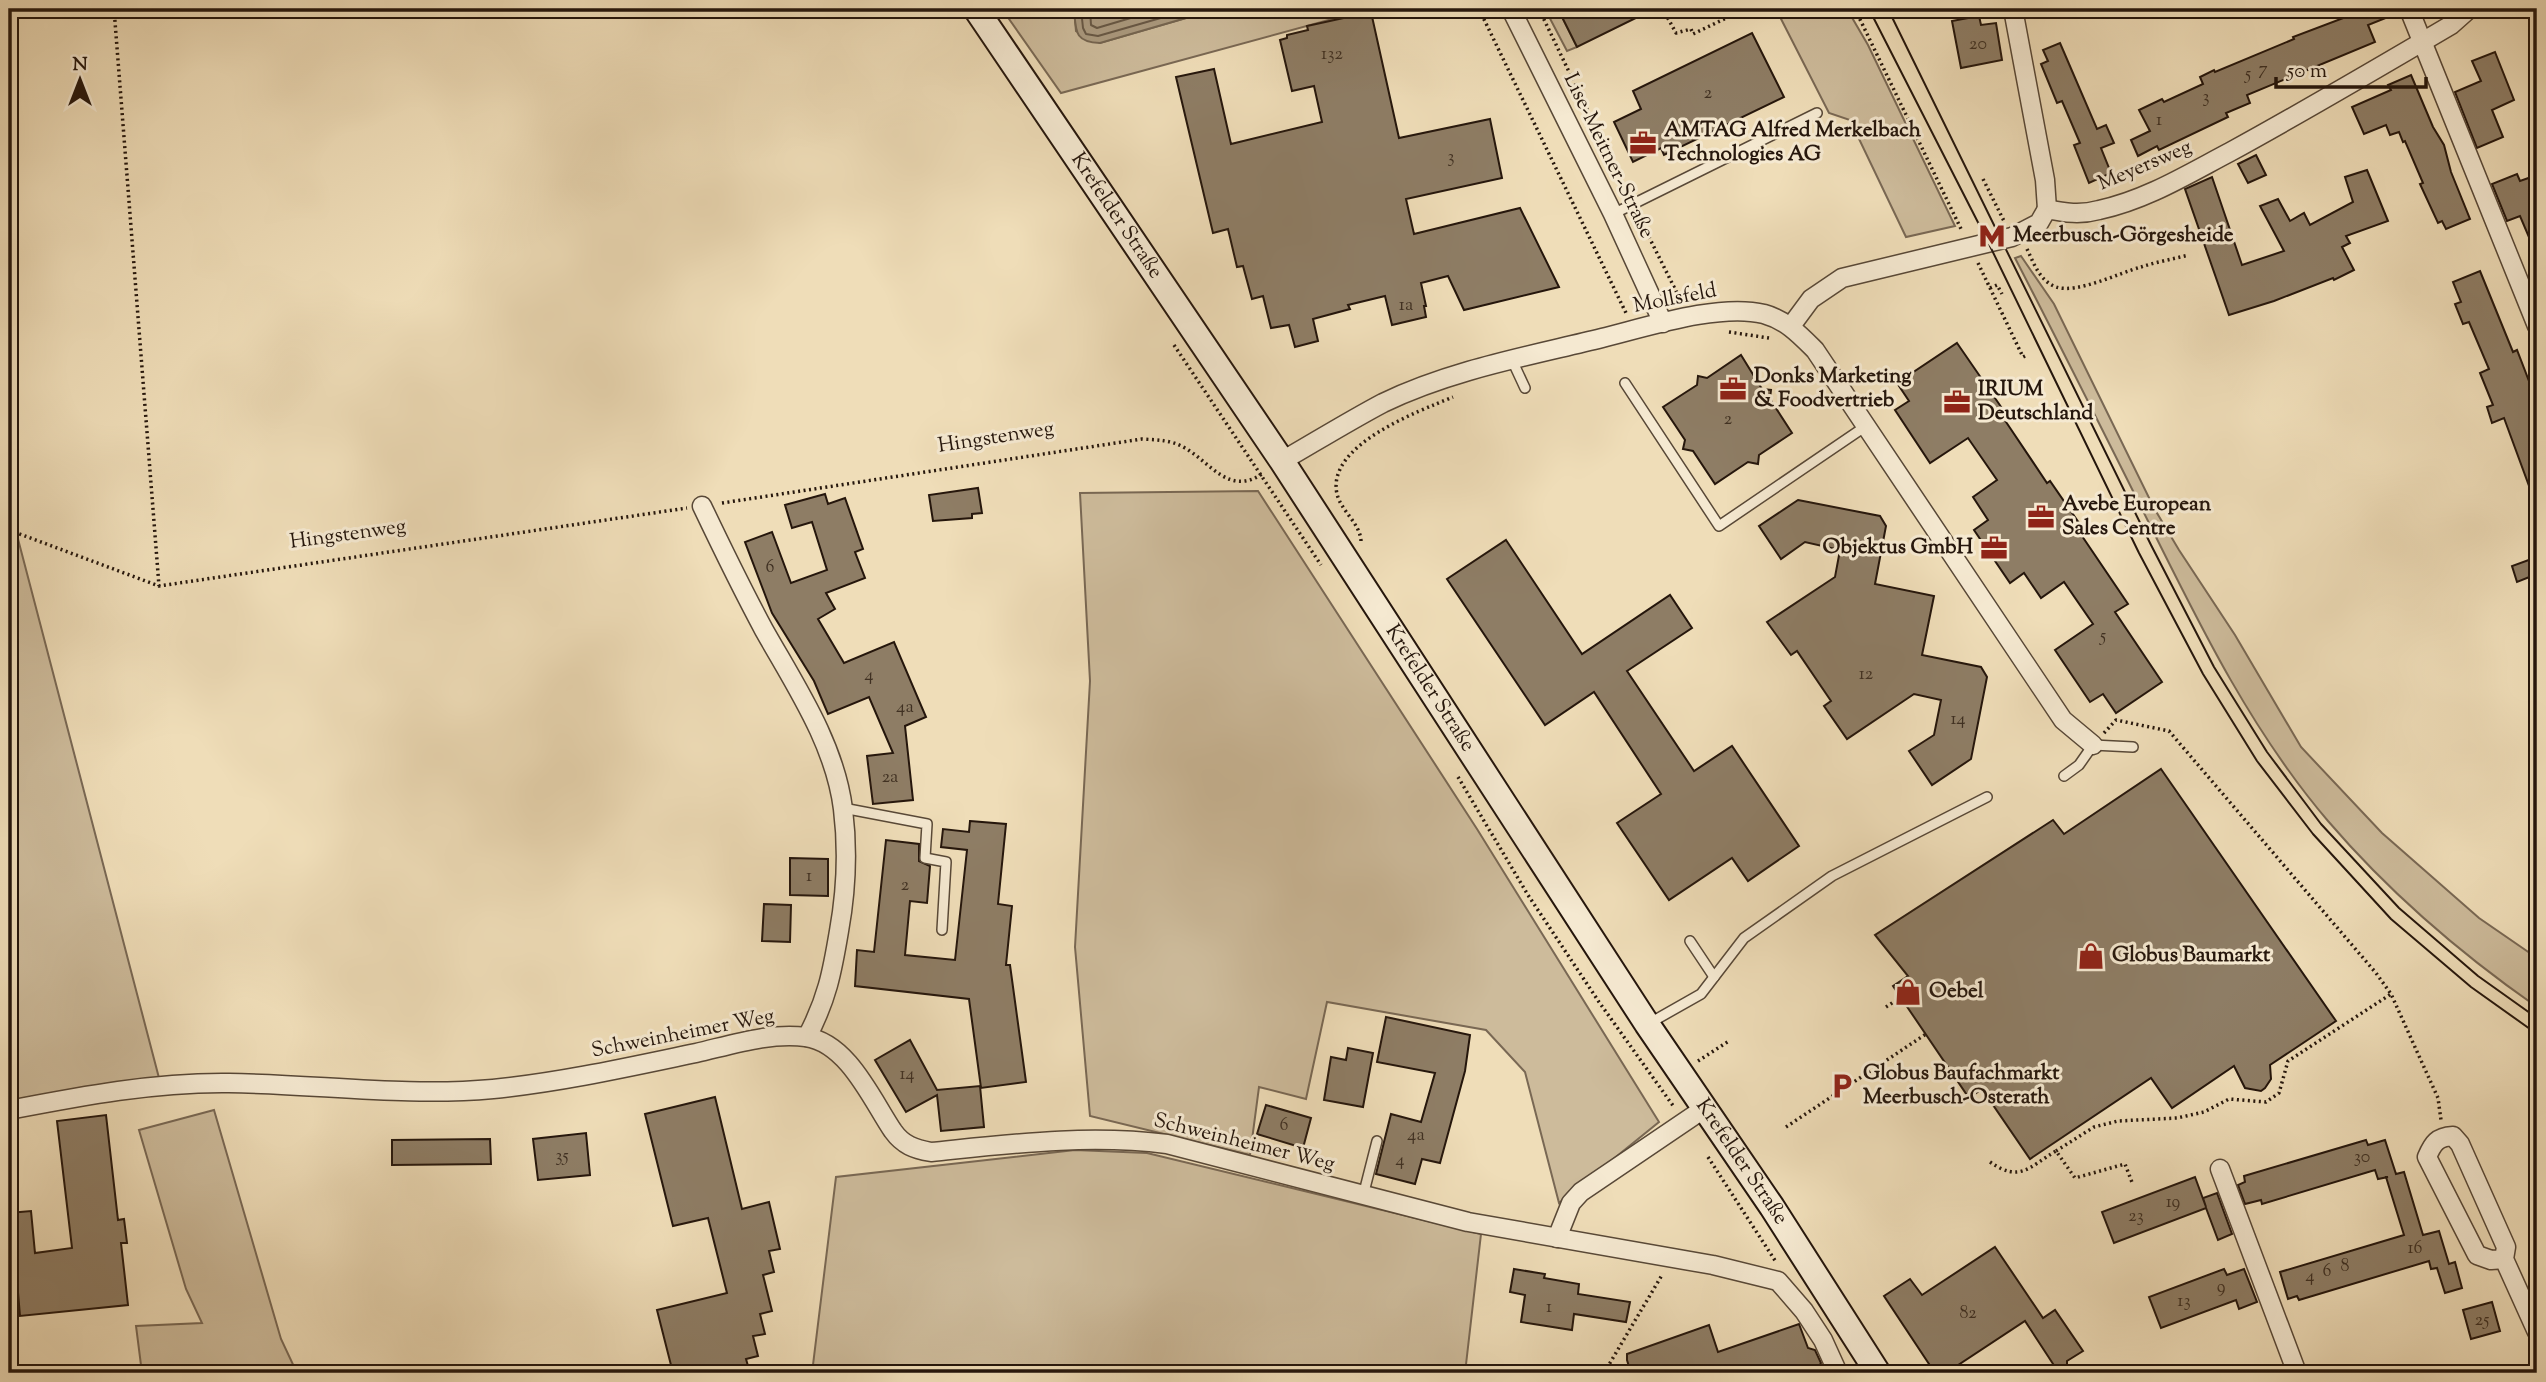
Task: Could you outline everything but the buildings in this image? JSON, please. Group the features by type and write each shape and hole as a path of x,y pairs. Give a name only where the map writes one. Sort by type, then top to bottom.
{"main road":[{"name":"Krefelder Straße","path":"976,9 1282,461 1413,667 1647,1024 1696,1115 1772,1207 1878,1373"}],"street":[{"name":"Lise-Meitner-Straße","path":"1511,9 1613,214 1663,323"},
{"path":"1794,328 1811,299 1833,290 1842,278 1881,273 2017,235 2039,223 2047,209 2045,180 2013,9"},
{"path":"2409,9 2537,326"},
{"name":"Meyersweg","path":"2047,209 2074,214 2098,211 2129,202 2180,178 2422,42 2451,25 2469,9"},
{"name":"Mollsfeld","path":"1282,461 1384,403 1434,382 1663,323 1733,311 1765,314 1794,328 1815,350 2063,720 2093,745"},
{"path":"702,506 741,587 817,727 843,808 843,910 823,1007 807,1037"},
{"name":"Schweinheimer Weg","path":"9,1110 167,1084 228,1083 420,1091 491,1089 557,1082 767,1038 807,1037 830,1047 848,1061 892,1132 913,1149 931,1152 1049,1140 1123,1139 1167,1144 1468,1222 1713,1265 1778,1282 1804,1311 1823,1340 1838,1373"},
{"path":"1557,1238 1571,1203 1581,1192 1696,1115"},
{"path":"2504,1259 2491,1260 2477,1255 2451,1206 2427,1157 2432,1144 2442,1136 2453,1136 2460,1144 2506,1247 2504,1259 2537,1332"},
{"path":"2220,1169 2297,1373"}],"lane":[{"path":"1613,214 1817,113"},
{"path":"1512,360 1525,388"},
{"path":"1625,383 1719,526 1866,426"},
{"path":"2064,776 2080,765 2093,745 2133,747"},
{"path":"1647,1024 1701,994 1744,937 1824,882 1987,797"},
{"path":"843,808 927,824 925,858 946,862 942,930"},
{"path":"1690,941 1714,978"},
{"path":"1363,1196 1377,1141"}],"path":[{"path":"114,9 159,586"},
{"path":"1479,9 1634,330"},
{"path":"1539,9 1585,106"},
{"path":"1665,13 1676,33 1691,29 1692,34 1745,9"},
{"path":"1855,9 2023,357 2027,355"},
{"path":"1983,179 2039,273 2047,282 2057,287 2067,289 2189,255"},
{"path":"1990,288 1997,285 2002,294"},
{"path":"1720,332 1779,338 1794,328"},
{"path":"1174,345 1323,568 1360,544 1361,539 1338,499 1336,490 1337,475 1344,461 1354,449 1370,438 1416,413 1465,392"},
{"name":"Hingstenweg","path":"9,530 159,586 1142,439 1166,440 1185,448 1221,476 1239,482 1252,481 1282,461"},
{"path":"2093,745 2116,720 2169,731 2391,994 2438,1098 2442,1136"},
{"path":"1455,772 1528,895 1659,1088 1696,1115"},
{"path":"1990,1162 2012,1174 2021,1172 2094,1128 2118,1121 2177,1118 2204,1112 2230,1099 2266,1102 2279,1093 2288,1061 2391,994"},
{"path":"1886,1007 1901,997"},
{"path":"1786,1127 1926,1034"},
{"path":"2056,1151 2075,1178 2125,1164 2133,1185"},
{"path":"1708,1157 1776,1262"},
{"path":"1604,1373 1672,1258"}],"shaded area":[{"path":"1002,9 1074,9 1076,31 1100,43 1217,9 1369,9 1061,93"},
{"path":"1545,9 1558,9 1577,47 1567,51"},
{"path":"1776,9 1847,9 1868,45 1955,226 1906,237 1850,120 1829,113"},
{"path":"2021,256 2054,304 2154,508 2235,635 2301,747 2382,833 2479,918 2537,958 2537,1007 2453,943 2400,897 2328,821 2276,752 2230,680 2190,604 2015,258"},
{"path":"1258,491 1477,829 1659,1122 1559,1203 1525,1072 1486,1030 1327,1002 1306,1099 1259,1087 1250,1155 1090,1116 1075,947 1090,681 1080,493"},
{"path":"9,536 18,539 159,1078 9,1104"},
{"path":"214,1110 281,1339 297,1373 142,1373 136,1326 202,1323 186,1289 139,1130"},
{"path":"1075,1150 1147,1153 1481,1234 1465,1373 812,1373 836,1177"}],"water":[{"path":"1074,9 1217,9 1100,43 1081,38 1075,23"}],"tram line":[{"path":"1869,9 1988,242 2139,553 2203,674 2257,761 2313,834 2391,919 2471,987 2537,1034"},
{"path":"1888,9 2151,545 2214,667 2267,752 2321,824 2399,908 2478,976 2537,1018"}],"place":[{"name":"AMTAG Alfred Merkelbach Technologies AG","path":"1643,143"},
{"name":"Meerbusch-Görgesheide","path":"1992,236"},
{"name":"Donks Marketing & Foodvertrieb","path":"1733,389"},
{"name":"IRIUM Deutschland","path":"1957,402"},
{"name":"Avebe European Sales Centre","path":"2041,517"},
{"name":"Objektus GmbH","path":"1994,548"},
{"name":"Globus Baumarkt","path":"2091,956"},
{"name":"Oebel","path":"1908,992"},
{"name":"Globus Baufachmarkt Meerbusch-Osterath","path":"1842,1086"}]}
